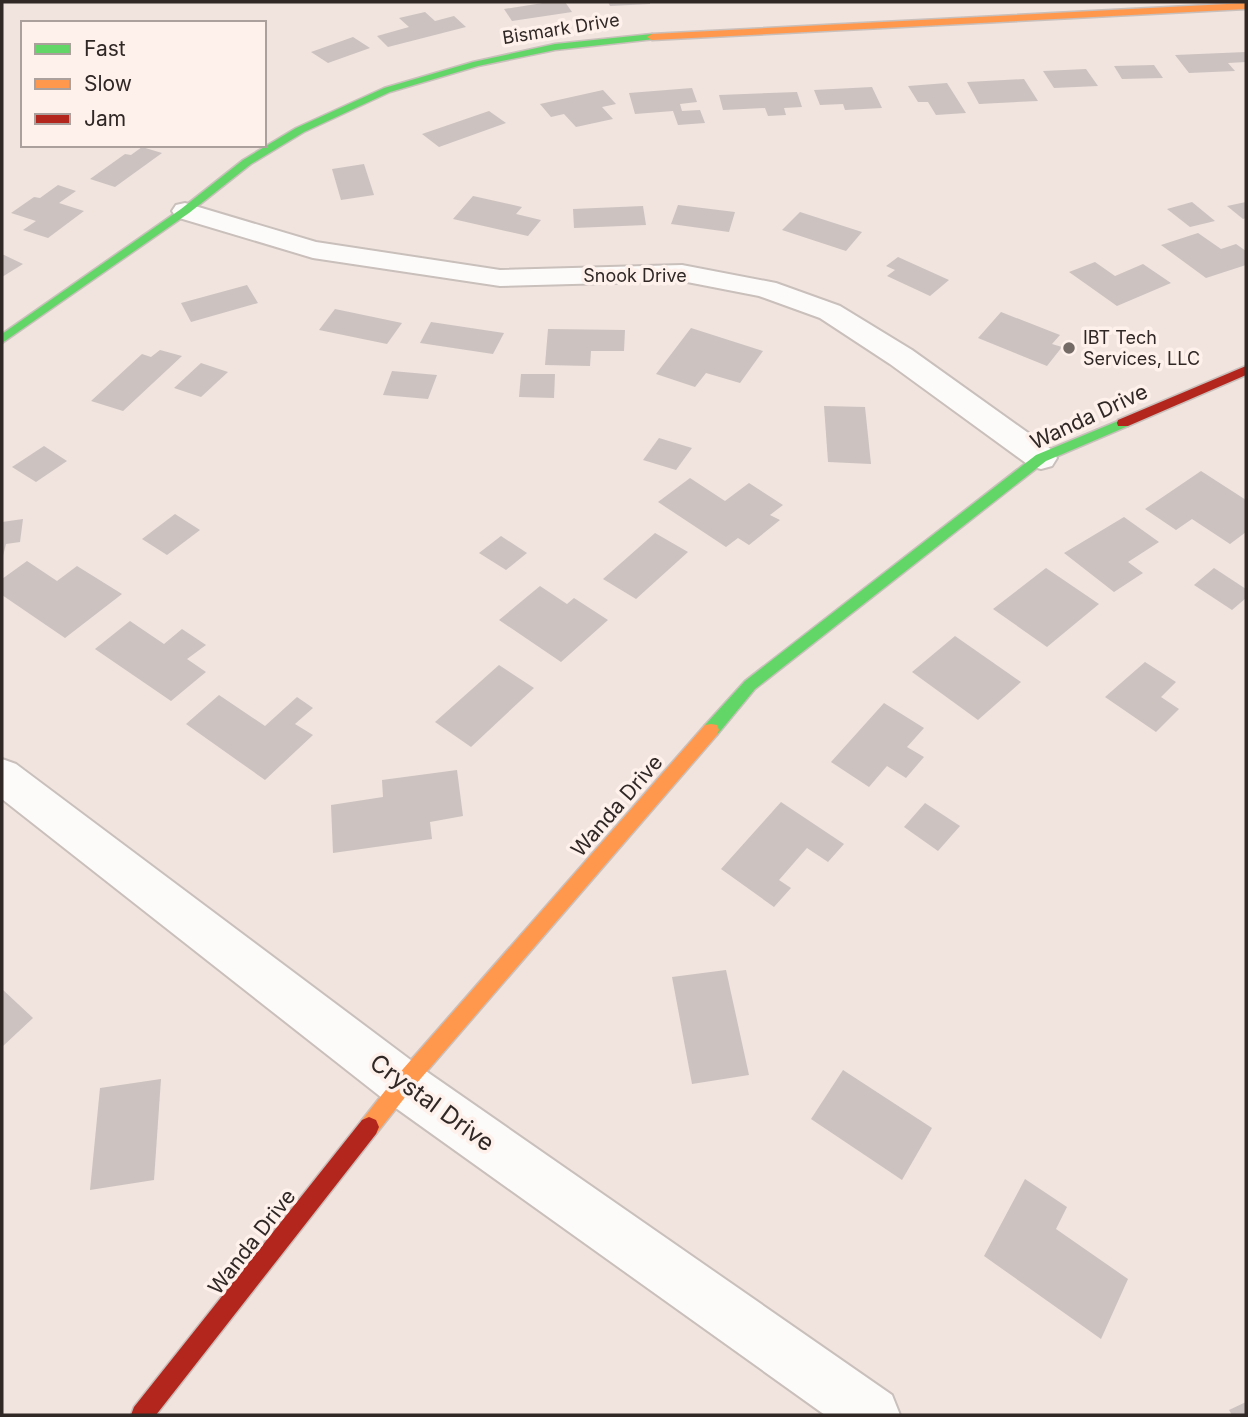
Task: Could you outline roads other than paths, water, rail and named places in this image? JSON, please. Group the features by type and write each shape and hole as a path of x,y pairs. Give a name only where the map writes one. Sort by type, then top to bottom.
{"street":[{"name":"Bismark Drive","path":"2,339 185,211 247,162 300,130 350,106 425,78 523,53 601,40 1246,6"},
{"name":"Snook Drive","path":"185,211 313,250 500,278 682,273 766,289 830,312 901,357 1041,458"},
{"name":"Wanda Drive","path":"142,1415 403,1084 750,685 1041,458 1246,370"},
{"name":"Crystal Drive","path":"2,776 403,1084 872,1415"}],"place":[{"name":"IBT Tech Services, LLC","path":"1069,348"}]}
